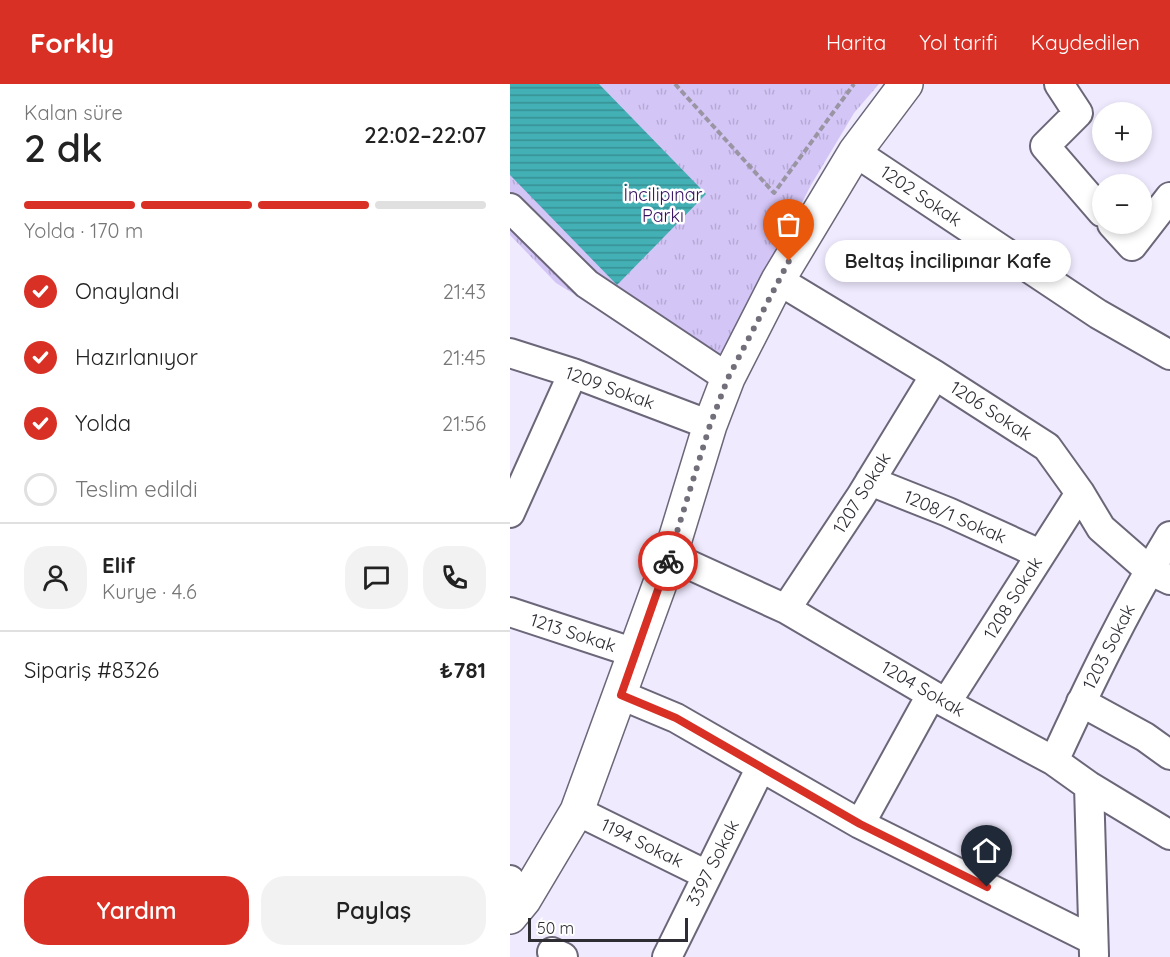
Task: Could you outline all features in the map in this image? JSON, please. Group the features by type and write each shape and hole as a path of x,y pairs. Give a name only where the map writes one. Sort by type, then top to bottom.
{"main road":[{"path":"515,899 577,811 670,556 710,425 728,378 778,279 855,152 906,84"}],"street":[{"path":"1059,84 1078,113 1045,146 1092,200"},
{"name":"1202 Sokak","path":"855,152 1098,314 1170,355"},
{"path":"1152,220 1170,197"},
{"path":"510,208 587,284 728,378"},
{"path":"1121,234 1132,246 1141,234"},
{"name":"1206 Sokak","path":"778,279 1047,447 1080,492 1101,528 1160,575"},
{"name":"1209 Sokak","path":"510,353 573,373 710,425"},
{"path":"510,513 573,373"},
{"name":"1207 Sokak","path":"786,609 870,481 935,375"},
{"name":"1208/1 Sokak","path":"870,481 948,512 1040,554"},
{"name":"1208 Sokak","path":"860,824 939,699 1040,554 1080,492"},
{"name":"1203 Sokak","path":"1054,761 1081,702 1160,575 1170,536"},
{"name":"1204 Sokak","path":"670,556 786,609 939,699 1054,761 1089,786 1170,835"},
{"name":"1213 Sokak","path":"510,612 635,653"},
{"path":"621,695 676,718 760,769 1094,948 1089,786"},
{"path":"1081,702 1145,737 1170,755"},
{"name":"3397 Sokak","path":"667,957 760,769"},
{"name":"1194 Sokak","path":"577,811 707,875"}],"path":[{"path":"675,84 774,193 854,84"}],"green space":[{"name":"İncilipınar Parkı","path":"510,84 879,84 854,113 811,185 712,378 556,283 510,235"}],"shaded area":[{"path":"510,84 599,84 706,194 617,285 510,175"}],"way so far":[{"path":"668,561 710,425 728,378 789,261"}],"place":[{"name":"Beltaş İncilipınar Kafe","path":"789,261"}],"route":[{"path":"668,561 621,695 676,718 760,769 860,824 987,887"}]}
